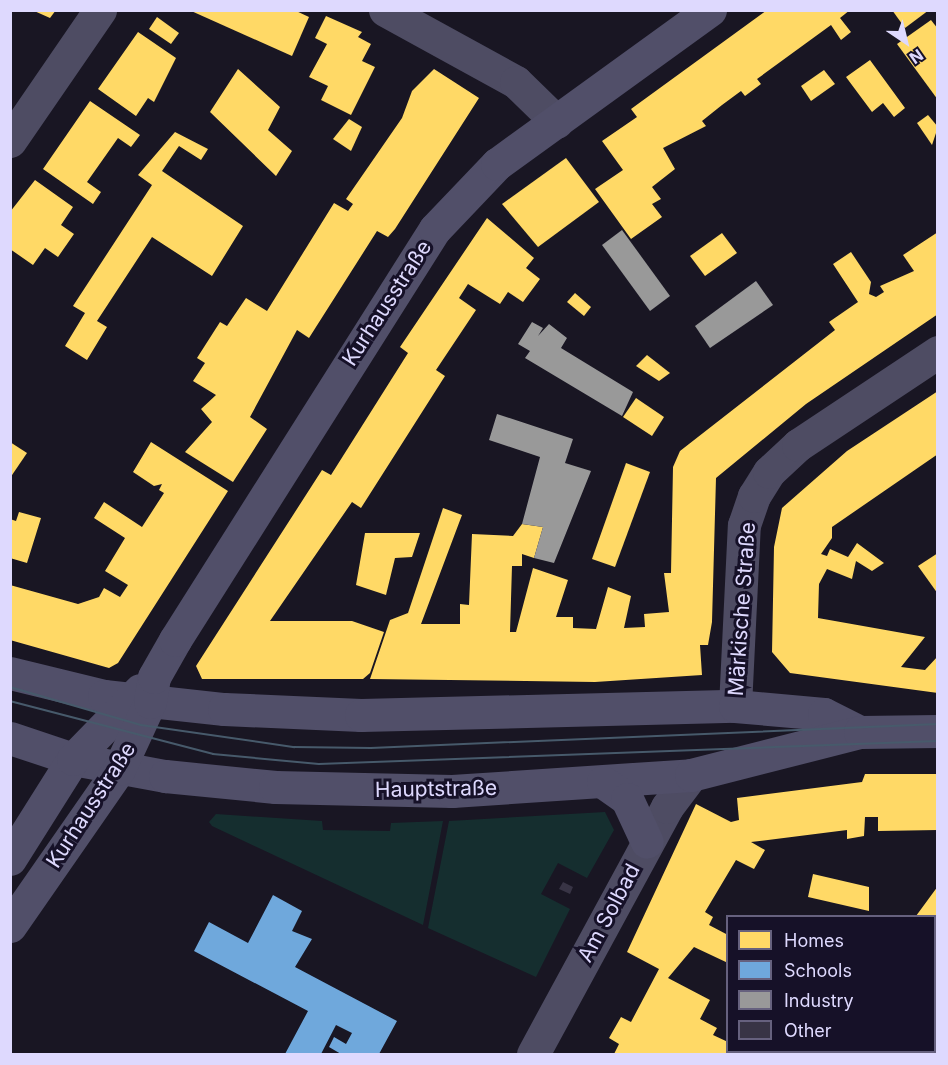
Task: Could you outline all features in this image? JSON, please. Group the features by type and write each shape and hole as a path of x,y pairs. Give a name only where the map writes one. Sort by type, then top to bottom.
{"street":[{"path":"10,141 100,10"},
{"path":"385,10 516,82 557,122"},
{"name":"Kurhausstraße","path":"10,926 119,769 144,693 435,229 471,187 710,10"},
{"name":"Märkische Straße","path":"735,706 744,525 754,496 769,472 798,445 938,352"},
{"name":"Hauptstraße","path":"10,673 144,693 361,715 735,706 824,714 860,732"},
{"name":"Kurhausstraße","path":"10,859 73,759 144,693"},
{"name":"Hauptstraße","path":"10,738 73,759 119,769 275,787 356,790 603,782 691,775 860,732 938,731"},
{"name":"Am Solbad","path":"533,1054 647,842 691,775"},
{"path":"603,782 627,799 647,842"}],"green space":[{"path":"605,812 614,830 587,878 558,863 541,894 570,909 536,977 428,928 449,821"},
{"path":"216,814 322,821 323,830 390,831 391,823 443,821 423,925 212,826 209,822"}],"building: Homes":[{"path":"32,10 56,10 50,18"},
{"path":"189,10 294,10 309,17 292,56"},
{"path":"767,10 850,10 840,18 851,32 841,40 831,25 757,79 761,84 745,96 741,91 702,121 706,126 663,148 675,169 652,187 661,199 652,204 662,217 631,239 595,189 623,170 602,141 637,117 631,109"},
{"path":"892,10 929,10 905,28"},
{"path":"326,16 362,32 358,37 371,44 362,61 375,67 351,115 321,100 328,86 309,77 327,44 315,38"},
{"path":"157,17 179,33 171,44 149,29"},
{"path":"931,20 938,29 938,100 897,44"},
{"path":"138,32 176,58 154,102 148,98 136,116 98,89"},
{"path":"870,60 905,108 894,117 883,103 872,112 846,77"},
{"path":"238,69 280,107 268,130 292,151 276,176 210,112"},
{"path":"434,69 479,98 395,229 388,237 377,231 309,338 297,330 250,417 267,429 233,482 185,452 212,422 201,409 216,395 193,381 205,363 197,358 220,322 227,326 246,298 267,311 334,203 348,211 353,204 346,199 402,118 412,91"},
{"path":"824,70 835,84 811,101 801,86"},
{"path":"90,101 140,135 131,147 118,138 87,182 101,192 93,204 43,169"},
{"path":"928,115 938,127 932,145 917,123"},
{"path":"349,119 362,127 351,151 333,139"},
{"path":"175,132 208,149 201,160 179,146 162,171 243,226 212,276 152,237 97,321 107,327 87,360 65,346 85,313 73,306 152,185 138,175"},
{"path":"566,158 599,202 538,247 502,204"},
{"path":"35,180 73,207 61,225 74,234 58,257 45,248 33,265 10,249 10,212"},
{"path":"487,218 534,258 526,268 540,279 523,302 508,292 500,304 468,284 459,298 476,310 436,370 445,376 361,508 352,502 270,621 352,621 384,632 370,673 363,679 202,679 196,666 322,470 331,475 408,353 400,347"},
{"path":"938,232 938,314 806,404 716,478 712,622 708,645 700,645 702,675 595,682 370,679 390,620 408,613 443,508 462,515 421,624 460,624 460,604 469,605 472,534 513,536 522,524 543,527 534,558 522,554 522,566 512,566 510,632 516,632 533,568 568,580 556,617 573,617 573,628 596,629 608,587 631,596 624,628 645,627 644,614 669,612 664,573 671,573 673,467 680,451 835,330 829,322 858,302 833,264 851,252 871,282 869,294 876,297 884,292 880,286 914,271 903,255"},
{"path":"722,233 737,253 705,276 690,256"},
{"path":"575,293 591,307 584,316 567,302"},
{"path":"647,355 670,373 659,381 636,366"},
{"path":"938,391 938,454 832,527 832,538 821,554 827,556 830,549 848,557 857,543 884,563 872,571 856,561 852,579 827,569 819,584 818,618 925,637 901,667 925,670 938,656 938,693 790,673 772,652 774,547 782,508 847,451"},
{"path":"636,398 664,417 652,436 623,417"},
{"path":"10,442 27,453 10,478"},
{"path":"151,442 228,491 118,663 109,668 10,640 10,585 78,604 99,597 104,588 120,597 128,585 105,571 125,538 94,518 104,502 142,527 164,493 159,490 162,484 154,486 133,472"},
{"path":"626,463 650,472 615,567 592,559"},
{"path":"19,512 41,518 27,563 10,558 10,519 16,521"},
{"path":"365,533 420,533 412,557 395,558 386,595 356,585"},
{"path":"938,553 938,594 918,566"},
{"path":"865,774 938,774 938,830 878,831 878,817 865,817 864,836 847,839 847,830 751,842 765,850 754,869 736,860 705,912 713,917 709,925 726,934 726,962 694,947 668,978 710,1000 700,1019 717,1028 713,1035 726,1041 726,1053 751,1054 614,1054 619,1044 609,1038 621,1017 631,1022 659,969 627,952 696,804 731,822 739,820 737,798 862,782"},
{"path":"813,874 869,887 869,911 808,897"},
{"path":"938,886 938,966 936,968 936,915 917,915"}],"building: Schools":[{"path":"273,895 302,911 292,931 312,939 295,967 397,1021 379,1054 341,1054 329,1047 334,1037 346,1044 352,1033 336,1025 321,1054 285,1054 308,1011 194,951 209,922 248,943"}],"building: Industry":[{"path":"622,230 670,296 650,311 602,245"},
{"path":"756,281 773,305 710,348 695,326"},
{"path":"532,322 543,328 538,336 549,324 567,338 561,348 633,392 622,416 525,358 530,351 518,344"},
{"path":"497,414 573,439 565,463 591,471 554,563 534,558 543,527 522,524 540,457 489,440"}],"building: Other":[{"path":"563,882 573,887 570,894 559,889"}],"tram line":[{"path":"10,687 141,725 294,747 371,748 938,724"},
{"path":"10,701 213,754 319,764 938,741"}]}
